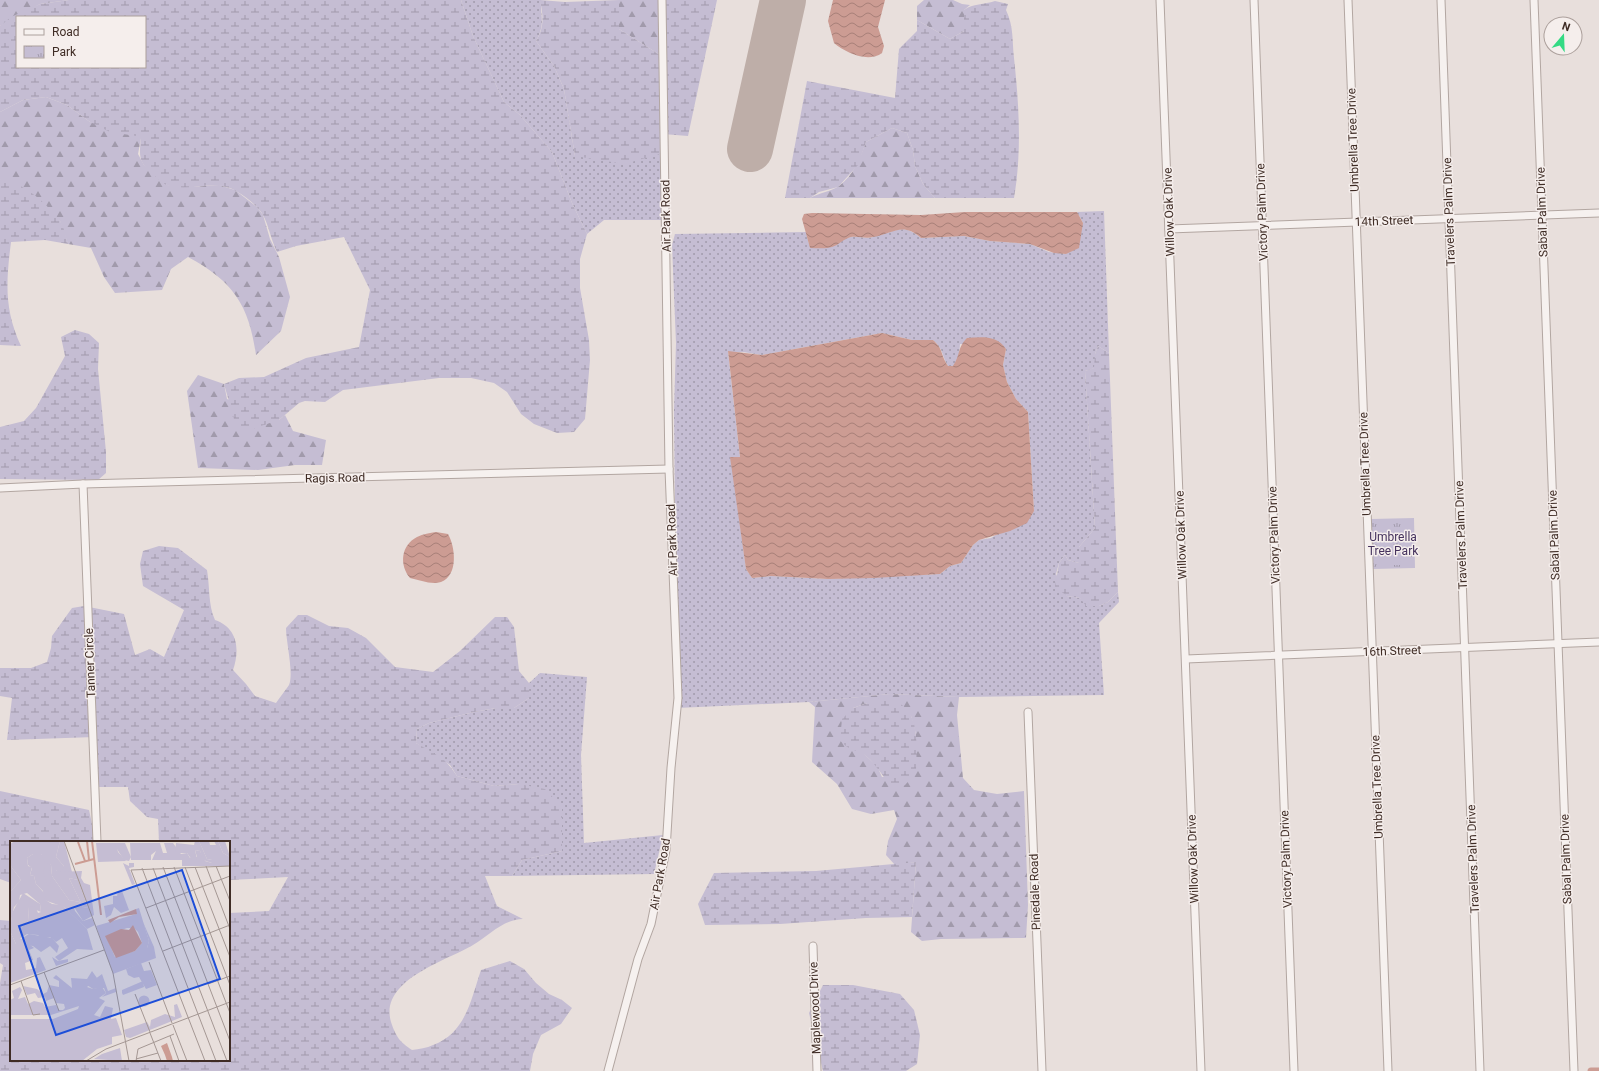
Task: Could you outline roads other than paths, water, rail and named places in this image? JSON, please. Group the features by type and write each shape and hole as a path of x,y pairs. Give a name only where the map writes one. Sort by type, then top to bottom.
{"street":[{"name":"Air Park Road","path":"608,1071 638,959 651,924 666,850 672,754 678,698 669,469 662,0"},
{"name":"Willow Oak Drive","path":"1160,0 1170,229 1201,1071"},
{"name":"Victory Palm Drive","path":"1254,0 1294,1071"},
{"name":"Umbrella Tree Drive","path":"1348,0 1388,1071"},
{"name":"Travelers Palm Drive","path":"1441,0 1480,1071"},
{"name":"Sabal Palm Drive","path":"1534,0 1574,1071"},
{"name":"14th Street","path":"1170,229 1599,213"},
{"name":"Ragis Road","path":"0,488 83,484 669,469"},
{"name":"Tanner Circle","path":"83,484 97,841"},
{"name":"16th Street","path":"1186,659 1599,642"},
{"name":"Pinedale Road","path":"1028,712 1042,1071"},
{"name":"Maplewood Drive","path":"813,946 817,1071"}],"water":[{"path":"833,0 885,0 878,27 884,46 882,53 870,57 857,56 834,43 828,21"},
{"path":"965,212 1077,212 1083,223 1079,248 1066,254 1054,253 1030,244 990,241 964,236 921,238 908,230 903,229 870,238 851,237 830,248 810,248 802,219 804,214 812,213 921,215"},
{"path":"882,333 912,340 933,340 939,347 948,366 953,366 960,348 967,338 989,338 1002,344 1006,349 1003,365 1007,382 1016,399 1028,412 1034,511 1027,523 1010,531 979,540 973,545 961,563 950,566 940,574 828,579 771,576 752,578 746,569 730,457 740,457 728,351 762,355"},
{"path":"436,532 448,534 450,539 454,553 451,573 447,578 437,583 429,583 410,578 404,567 403,556 405,550 417,537"}],"waterway":[{"path":"1591,1071 1599,1071"}],"park label":[{"name":"Umbrella Tree Park","path":"1393,544"}]}
